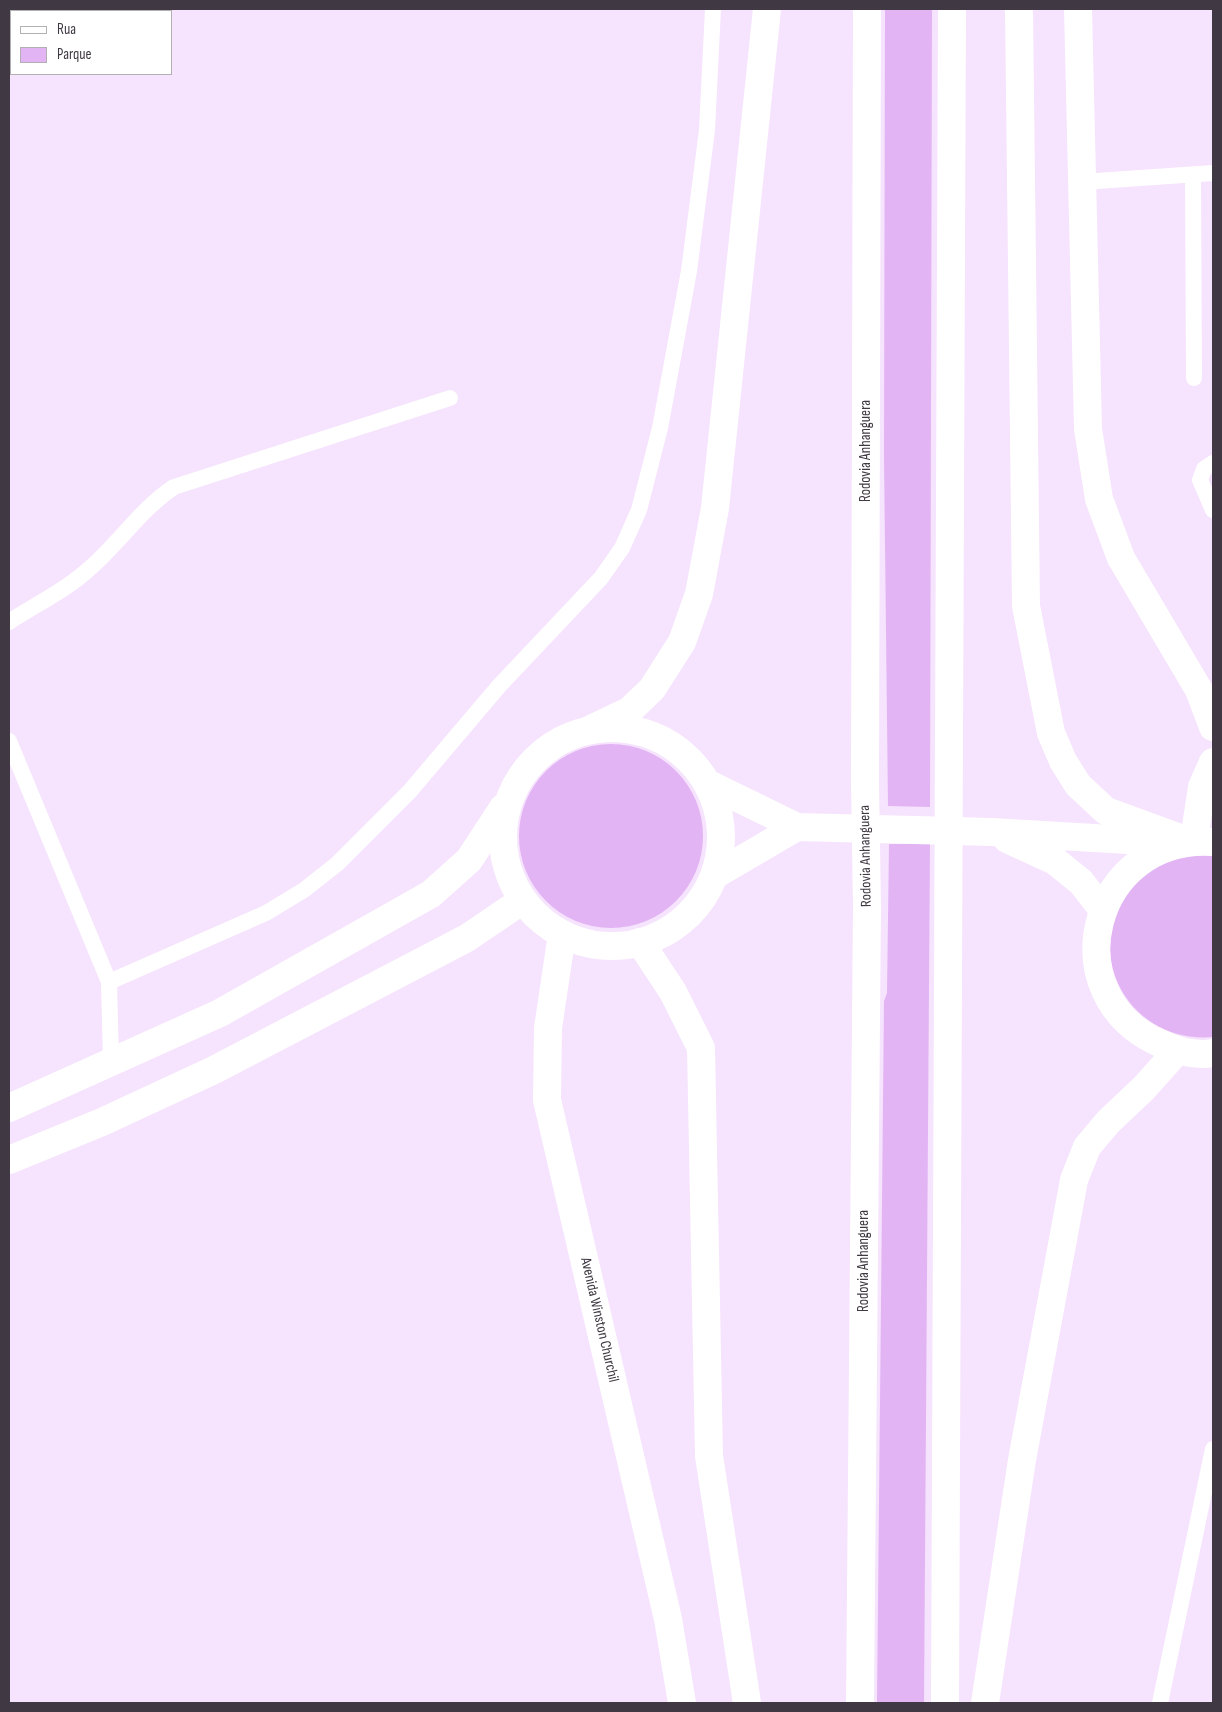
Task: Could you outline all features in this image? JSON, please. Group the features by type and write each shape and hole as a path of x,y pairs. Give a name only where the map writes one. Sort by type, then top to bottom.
{"main road":[{"path":"9,1108 220,1013 432,894 469,860 508,800 521,776 540,754 563,739 589,730 630,711 652,689 682,642 699,594 715,508 767,9"},
{"name":"Rodovia Anhanguera","path":"860,1703 867,908 865,782 867,9"},
{"path":"945,1703 952,9"},
{"path":"1019,9 1026,606 1051,733 1063,761 1078,785 1106,810 1194,841"},
{"path":"1078,9 1088,430 1100,499 1121,558 1199,690 1213,727"},
{"path":"508,800 502,835 507,869 523,900 541,919 562,934 587,943 613,946 640,942 672,928 698,905 715,875 720,836 718,812 707,783 686,756 657,737 624,728 589,730"},
{"path":"1194,841 1202,787 1213,762"},
{"path":"707,783 797,827 992,832 1194,841"},
{"path":"715,875 797,827"},
{"path":"992,832 1055,861 1081,882 1102,909"},
{"path":"1194,841 1147,856 1120,879 1102,909 1096,944 1101,980 1118,1012 1144,1037 1177,1051 1213,1053"},
{"path":"9,1160 102,1122 214,1070 467,938 523,900"},
{"name":"Avenida Winston Churchil","path":"562,934 548,1028 547,1100 668,1619 682,1703"},
{"path":"640,942 673,992 701,1048 710,1456 747,1703"},
{"path":"986,1703 1022,1460 1074,1180 1087,1147 1108,1122 1144,1088 1177,1051"}],"lane":[{"path":"109,982 266,913 304,890 337,864 410,791 499,686 601,578 622,548 639,510 660,428 688,271 707,130 713,9"},
{"path":"1082,182 1213,173"},
{"path":"1193,175 1194,378"},
{"path":"9,622 87,571 109,551 157,499 174,487 450,398"},
{"path":"1213,463 1204,469 1200,480 1213,510"},
{"path":"9,741 109,982 111,1061"},
{"path":"1160,1703 1213,1449"}],"green space":[{"path":"885,9 932,9 930,807 888,806 884,456"},
{"path":"602,744 620,744 646,751 662,759 676,771 688,785 696,801 703,827 703,845 696,871 688,887 676,901 662,913 638,924 620,928 602,928 584,924 560,913 534,887 523,863 519,845 519,827 523,809 534,785 560,759 584,748"},
{"path":"889,844 930,844 924,1703 877,1703 884,1001 887,993"},
{"path":"1213,853 1213,1037 1184,1035 1158,1026 1137,1011 1122,991 1112,967 1110,941 1115,915 1129,889 1145,872 1159,862 1170,858"}]}
